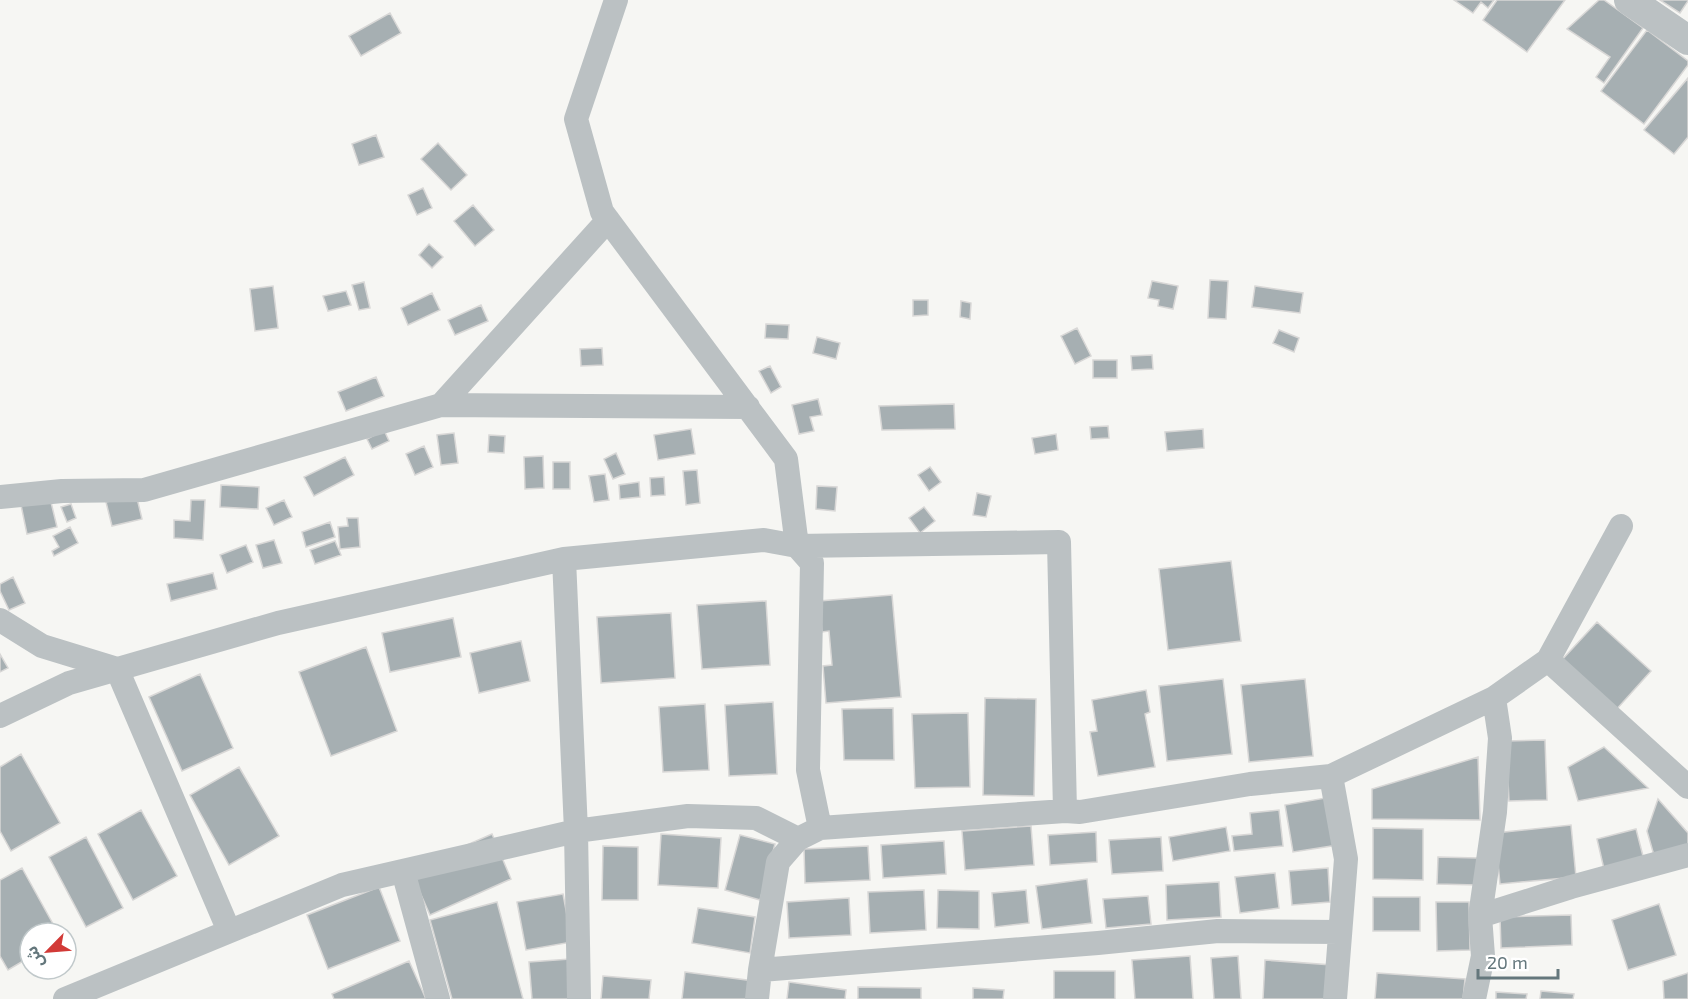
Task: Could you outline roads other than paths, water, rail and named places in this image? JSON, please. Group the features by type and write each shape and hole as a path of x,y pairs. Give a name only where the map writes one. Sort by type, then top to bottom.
{"street":[{"path":"616,0 576,118 602,212 786,459 797,546 812,563 808,770 820,828"},
{"path":"1629,0 1688,40"},
{"path":"441,405 608,220"},
{"path":"0,497 62,491 144,490 441,405 748,407"},
{"path":"757,999 778,862 798,839 820,828 1065,811 1080,812 1250,784 1331,776 1494,698 1548,660 1621,526"},
{"path":"0,716 69,683 278,623 564,559 764,540 797,546 1059,542 1065,811"},
{"path":"564,559 576,831 579,999"},
{"path":"0,620 42,646 117,669 230,931"},
{"path":"1548,660 1688,787"},
{"path":"1474,999 1483,956 1480,916 1495,812 1500,738 1494,698"},
{"path":"1331,776 1346,860 1335,999"},
{"path":"64,999 342,885 576,831 688,816 756,818 798,839"},
{"path":"1480,916 1571,886 1688,855"},
{"path":"403,871 438,999"},
{"path":"760,970 1218,931 1340,932"}]}
